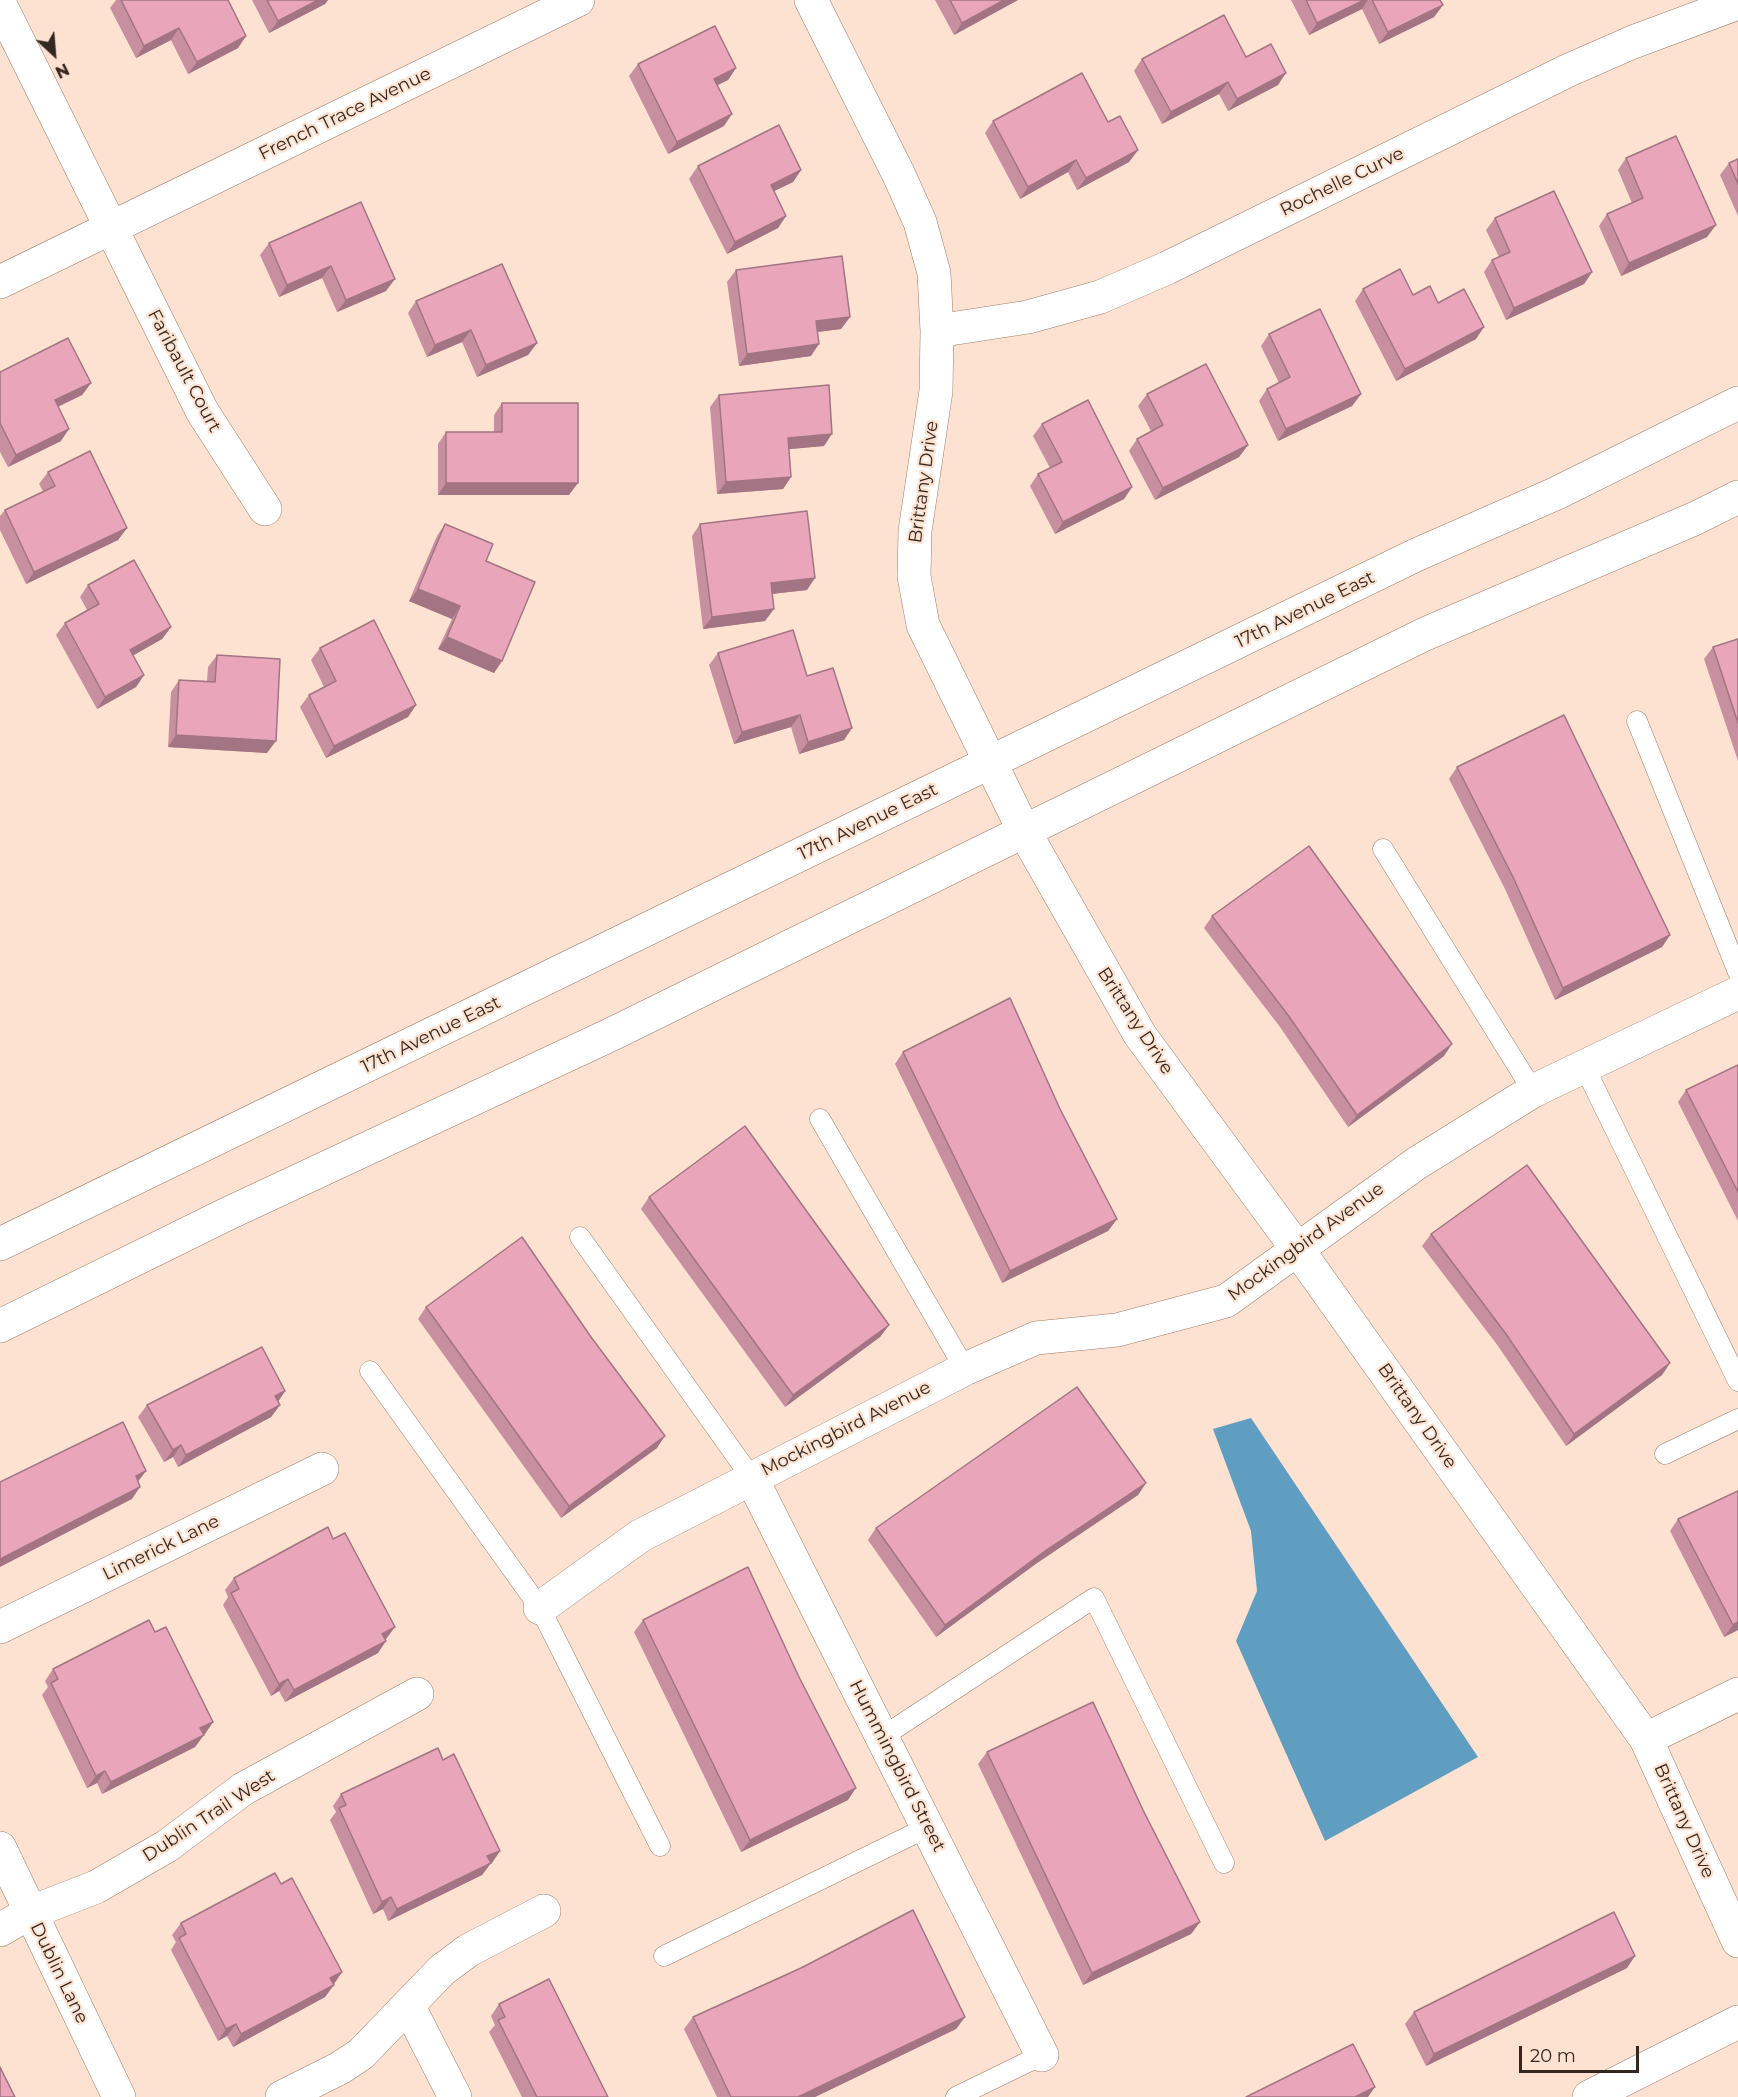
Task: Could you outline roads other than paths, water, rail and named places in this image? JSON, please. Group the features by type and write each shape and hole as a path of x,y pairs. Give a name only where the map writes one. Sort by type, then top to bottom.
{"street":[{"name":"French Trace Avenue","path":"0,282 113,229 578,0"},
{"name":"Brittany Drive","path":"811,0 898,172 920,222 934,273 937,331 936,391 915,531 915,576 923,625 1024,831 1140,1035 1298,1250 1646,1739 1738,1941"},
{"name":"Rochelle Curve","path":"937,331 1028,317 1100,297 1167,268 1569,70 1633,42 1738,3"},
{"name":"Faribault Court","path":"0,4 202,411 265,508"},
{"name":"17th Avenue East","path":"0,1244 1416,555 1557,492 1738,403"},
{"path":"0,1326 227,1214 610,1035 1425,634 1696,518 1738,497"},
{"name":"Mockingbird Avenue","path":"540,1608 640,1536 965,1369 1036,1338 1117,1330 1227,1301 1417,1163 1533,1091 1738,993"},
{"name":"Limerick Lane","path":"0,1627 322,1469"},
{"name":"Hummingbird Street","path":"751,1477 1042,2055"},
{"name":"Dublin Trail West","path":"0,1929 29,1912 96,1887 167,1846 243,1789 417,1694"},
{"path":"1646,1739 1738,1694"},
{"name":"Dublin Lane","path":"0,1848 119,2097"},
{"path":"282,2097 340,2068 361,2054 409,2007 442,1970 469,1950 544,1911"},
{"path":"409,2007 455,2097"},
{"path":"1589,2097 1738,2022"}],"lane":[{"path":"1637,721 1738,972"},
{"path":"1383,849 1533,1091"},
{"path":"1584,1066 1738,1381"},
{"path":"820,1119 965,1369"},
{"path":"580,1237 751,1477"},
{"path":"370,1371 540,1608 660,1846"},
{"path":"1665,1454 1738,1419"},
{"path":"882,1737 1094,1598 1224,1863"},
{"path":"664,1956 928,1827"},
{"path":"956,2097 1042,2055"}],"water":[{"path":"1251,1418 1478,1757 1325,1841 1236,1641 1257,1591 1251,1531 1213,1429"}]}
